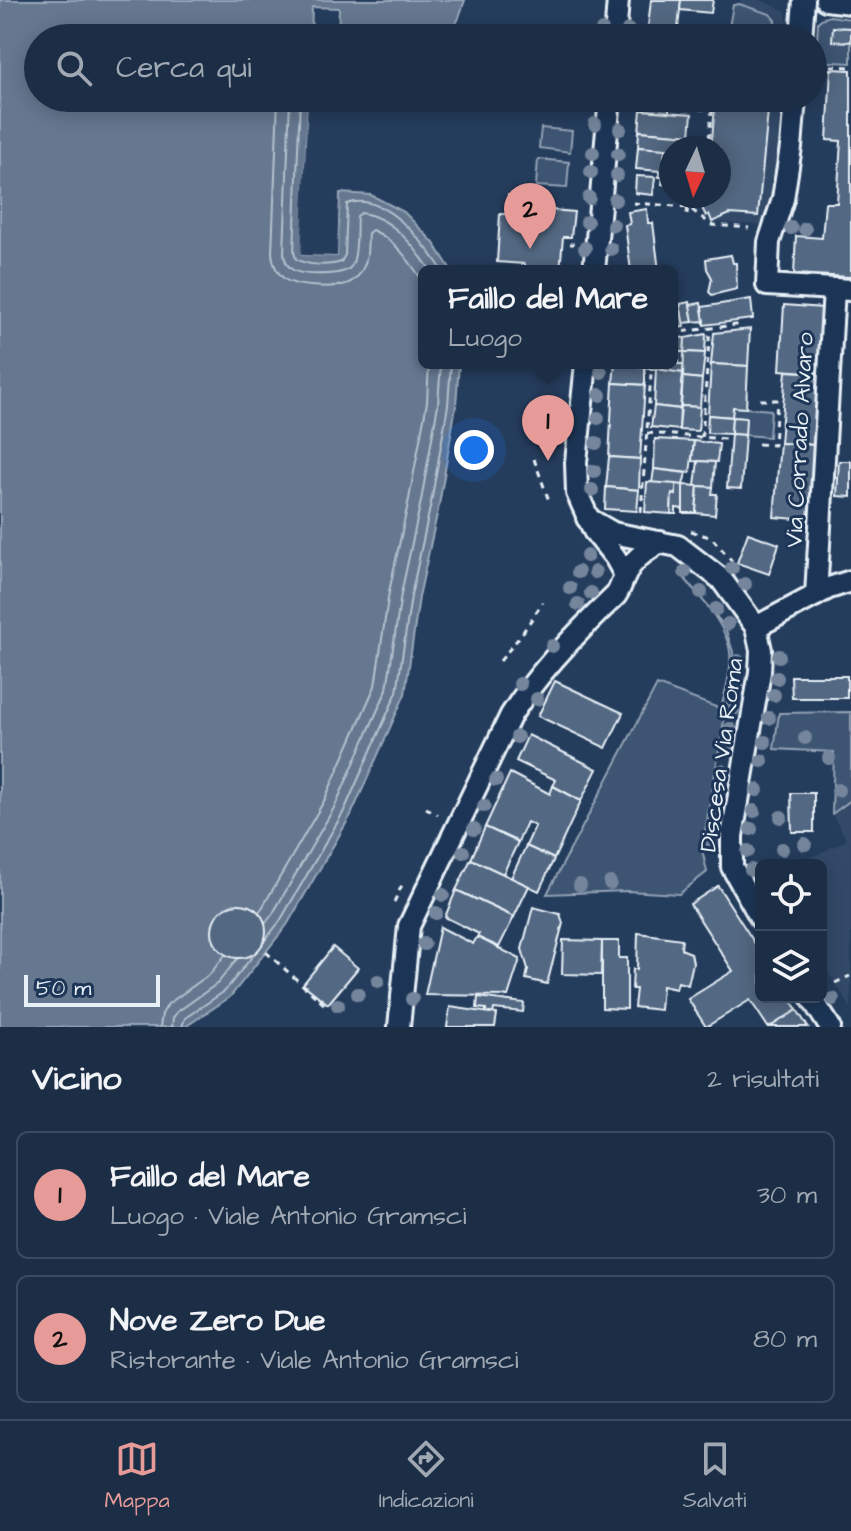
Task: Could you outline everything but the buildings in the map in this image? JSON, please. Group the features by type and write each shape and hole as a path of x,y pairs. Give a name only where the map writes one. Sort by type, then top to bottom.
{"street":[{"path":"616,24 618,0"},
{"path":"802,24 804,0"},
{"path":"826,0 851,3"},
{"path":"595,265 609,112"},
{"path":"794,112 783,199 769,242 767,285 842,289"},
{"name":"Via Corrado Alvaro","path":"816,595 842,289"},
{"path":"585,369 575,477 577,493 594,531 625,575"},
{"name":"Discesa Via Roma","path":"587,518 613,533 678,546 721,579 756,627 761,650 760,672 730,852 732,867 755,908"},
{"path":"399,1027 409,926 511,715 548,667 616,595 636,560 660,542"},
{"path":"756,627 829,588 851,581"},
{"path":"815,1003 830,1027"}],"path":[{"path":"831,66 851,67"},
{"path":"709,136 712,112"},
{"path":"633,203 659,205"},
{"path":"687,214 688,208"},
{"path":"689,208 712,225 749,228"},
{"path":"678,332 743,324"},
{"path":"702,437 710,328"},
{"path":"641,512 651,374 648,369"},
{"path":"758,444 774,445 777,400 760,400"},
{"path":"548,427 557,427"},
{"path":"647,433 726,439"},
{"path":"534,459 549,501"},
{"path":"684,529 712,538 734,564"},
{"path":"500,661 543,602"},
{"path":"426,808 438,814"},
{"path":"394,902 403,883"},
{"path":"266,952 326,1006"},
{"path":"835,983 850,976"}],"shaded area":[{"path":"741,0 760,0 785,11 788,24 730,24 733,5"},
{"path":"733,5 770,14 775,24 730,24"},
{"path":"830,16 851,19 851,63 827,62 827,24 818,24 821,19"},
{"path":"717,112 779,112 778,145 784,147 775,199 765,225 712,222 709,215 706,216 702,208 731,208 731,136 718,136"},
{"path":"541,128 572,131 570,152 539,148"},
{"path":"538,159 569,162 567,188 536,186"},
{"path":"733,407 771,410 769,437 745,435 746,418 732,417"},
{"path":"704,602 725,627 733,652 732,674 702,849 707,872 679,894 627,891 547,894 657,685 721,709 730,653 724,632"},
{"path":"851,712 851,800 832,814 834,752 774,749 779,713"},
{"path":"851,800 851,1008 827,970 827,859 808,859 847,840 832,814"}],"water":[{"path":"0,0 465,0 455,24 338,24 339,8 312,7 311,24 24,24 24,112 307,112 302,255 337,256 340,193 371,195 404,212 433,242 448,265 418,265 418,369 459,369 456,406 419,597 405,694 351,815 287,925 230,997 185,1027 0,1027"}],"pier":[{"path":"307,112 311,112 306,251 333,252 336,193 339,189 337,256 301,255"}],"place":[{"name":"Nove Zero Due","path":"530,249"},
{"name":"Faillo del Mare","path":"548,461"}]}
